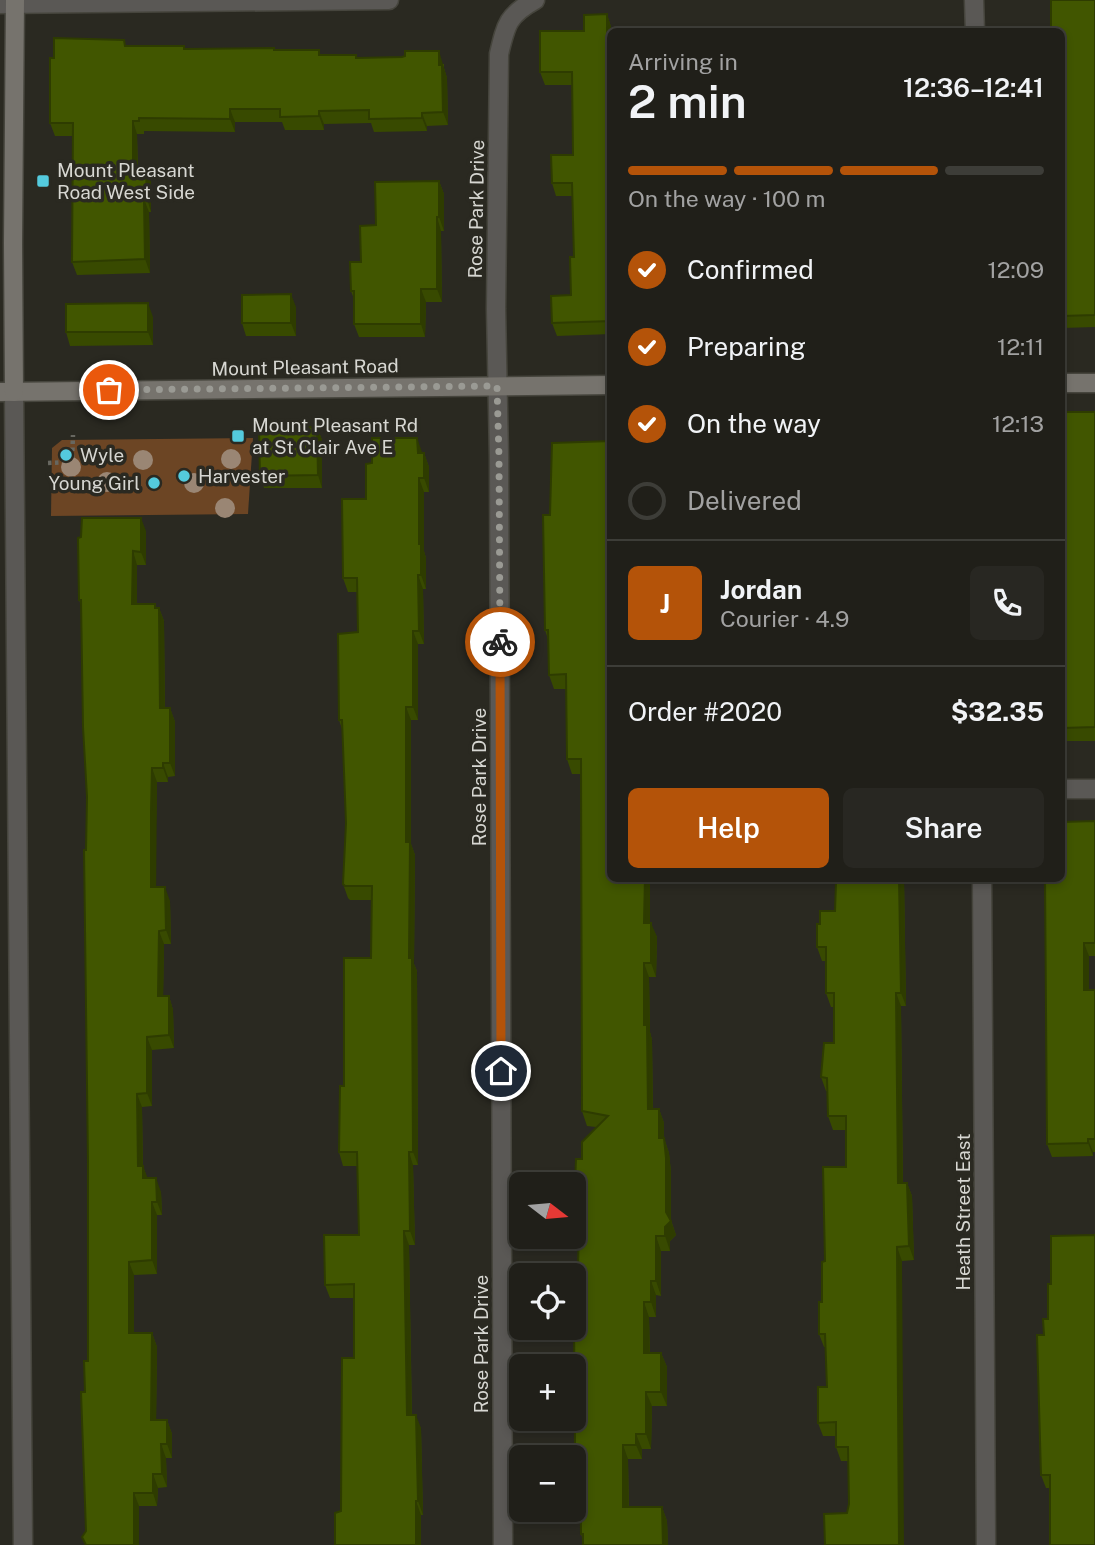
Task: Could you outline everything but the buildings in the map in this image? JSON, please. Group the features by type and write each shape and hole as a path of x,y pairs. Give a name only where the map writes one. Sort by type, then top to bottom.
{"main road":[{"path":"7,392 10,3"},
{"path":"1065,383 1095,383"},
{"name":"Mount Pleasant Road","path":"7,392 607,385"}],"street":[{"path":"10,3 389,0"},
{"name":"Rose Park Drive","path":"503,1545 500,471 497,386 499,54 504,32 515,12 535,0"},
{"path":"974,0 975,28"},
{"path":"7,392 23,1545"},
{"path":"1065,789 1095,789"},
{"name":"Heath Street East","path":"982,882 986,1545"}],"path":[{"path":"48,463 72,462 73,435"}],"shaded area":[{"path":"253,438 248,514 51,516 52,448 62,440"}],"way so far":[{"path":"109,390 497,386 500,642"}],"place":[{"name":"Mount Pleasant Road West Side","path":"43,181"},
{"name":"Mount Pleasant Rd at St Clair Ave E","path":"238,436"},
{"name":"Wyle","path":"66,455"},
{"name":"Harvester","path":"184,476"},
{"name":"Young Girl","path":"154,483"}],"route":[{"path":"500,642 501,1071"}]}
